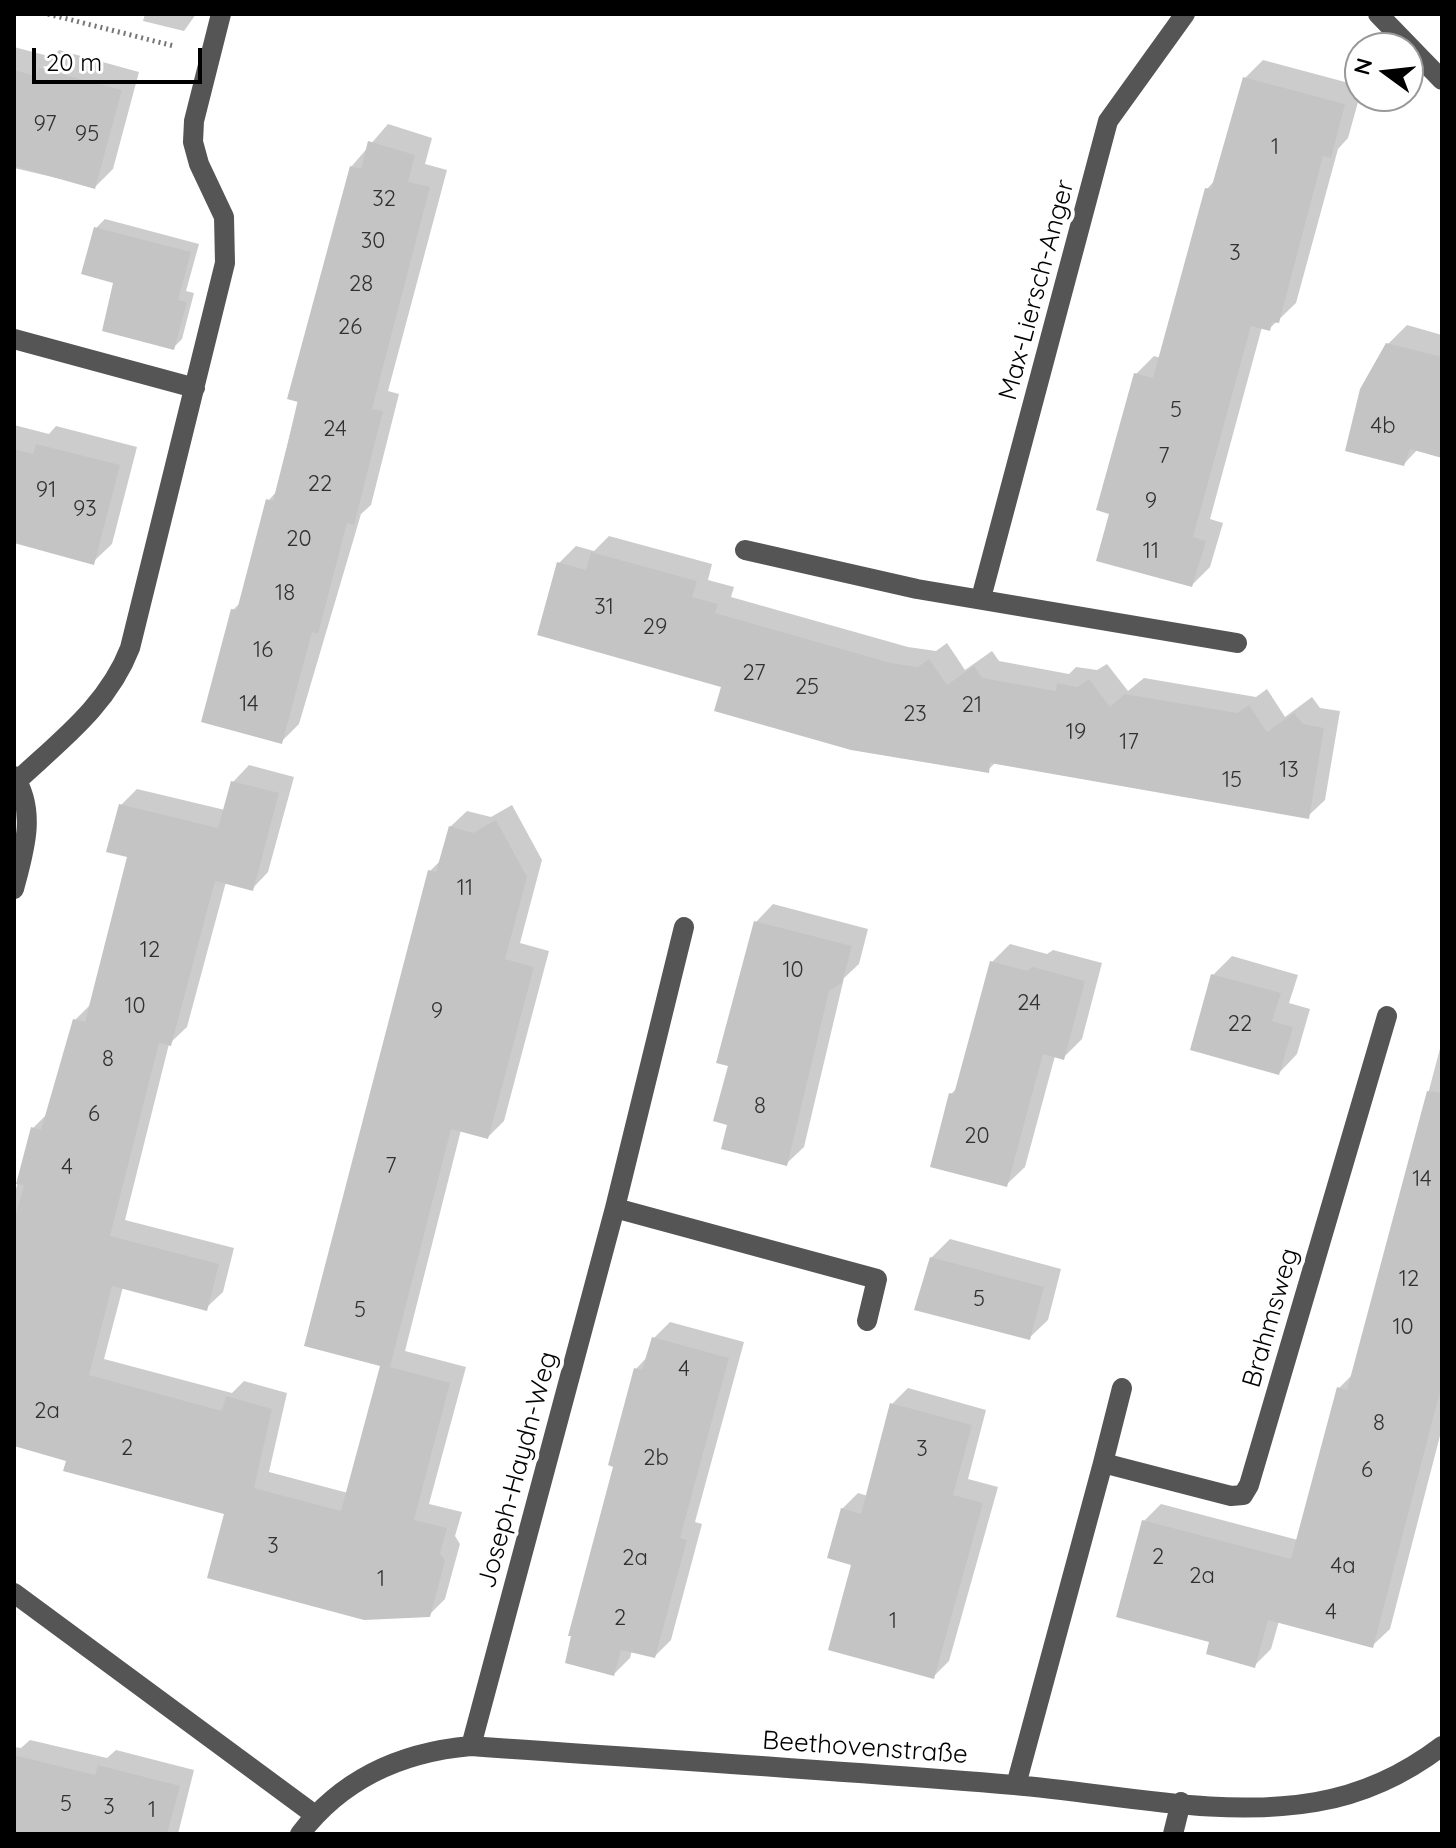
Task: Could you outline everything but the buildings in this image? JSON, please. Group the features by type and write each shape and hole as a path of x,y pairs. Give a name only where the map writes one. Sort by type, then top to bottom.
{"street":[{"path":"14,889 28,826 25,798 16,778 92,711 122,670 225,263 227,236 224,217 199,164 193,142 194,121 221,14"},
{"name":"Max-Liersch-Anger","path":"981,598 1108,121 1185,14"},
{"path":"1378,14 1442,80"},
{"path":"14,339 195,388"},
{"path":"745,550 917,589 1237,643"},
{"name":"Joseph-Haydn-Weg","path":"471,1746 615,1208 684,927"},
{"name":"Brahmsweg","path":"1103,1463 1231,1496 1243,1495 1249,1485 1387,1016"},
{"path":"615,1208 877,1279 867,1321"},
{"path":"1016,1785 1122,1388"},
{"path":"14,1593 315,1815"},
{"name":"Beethovenstraße","path":"300,1834 343,1788 387,1765 437,1749 471,1746 1016,1785 1181,1802 1272,1806 1315,1802 1380,1784 1414,1767 1442,1746"},
{"path":"1173,1834 1181,1802"}],"path":[{"path":"48,14 210,56"}]}
